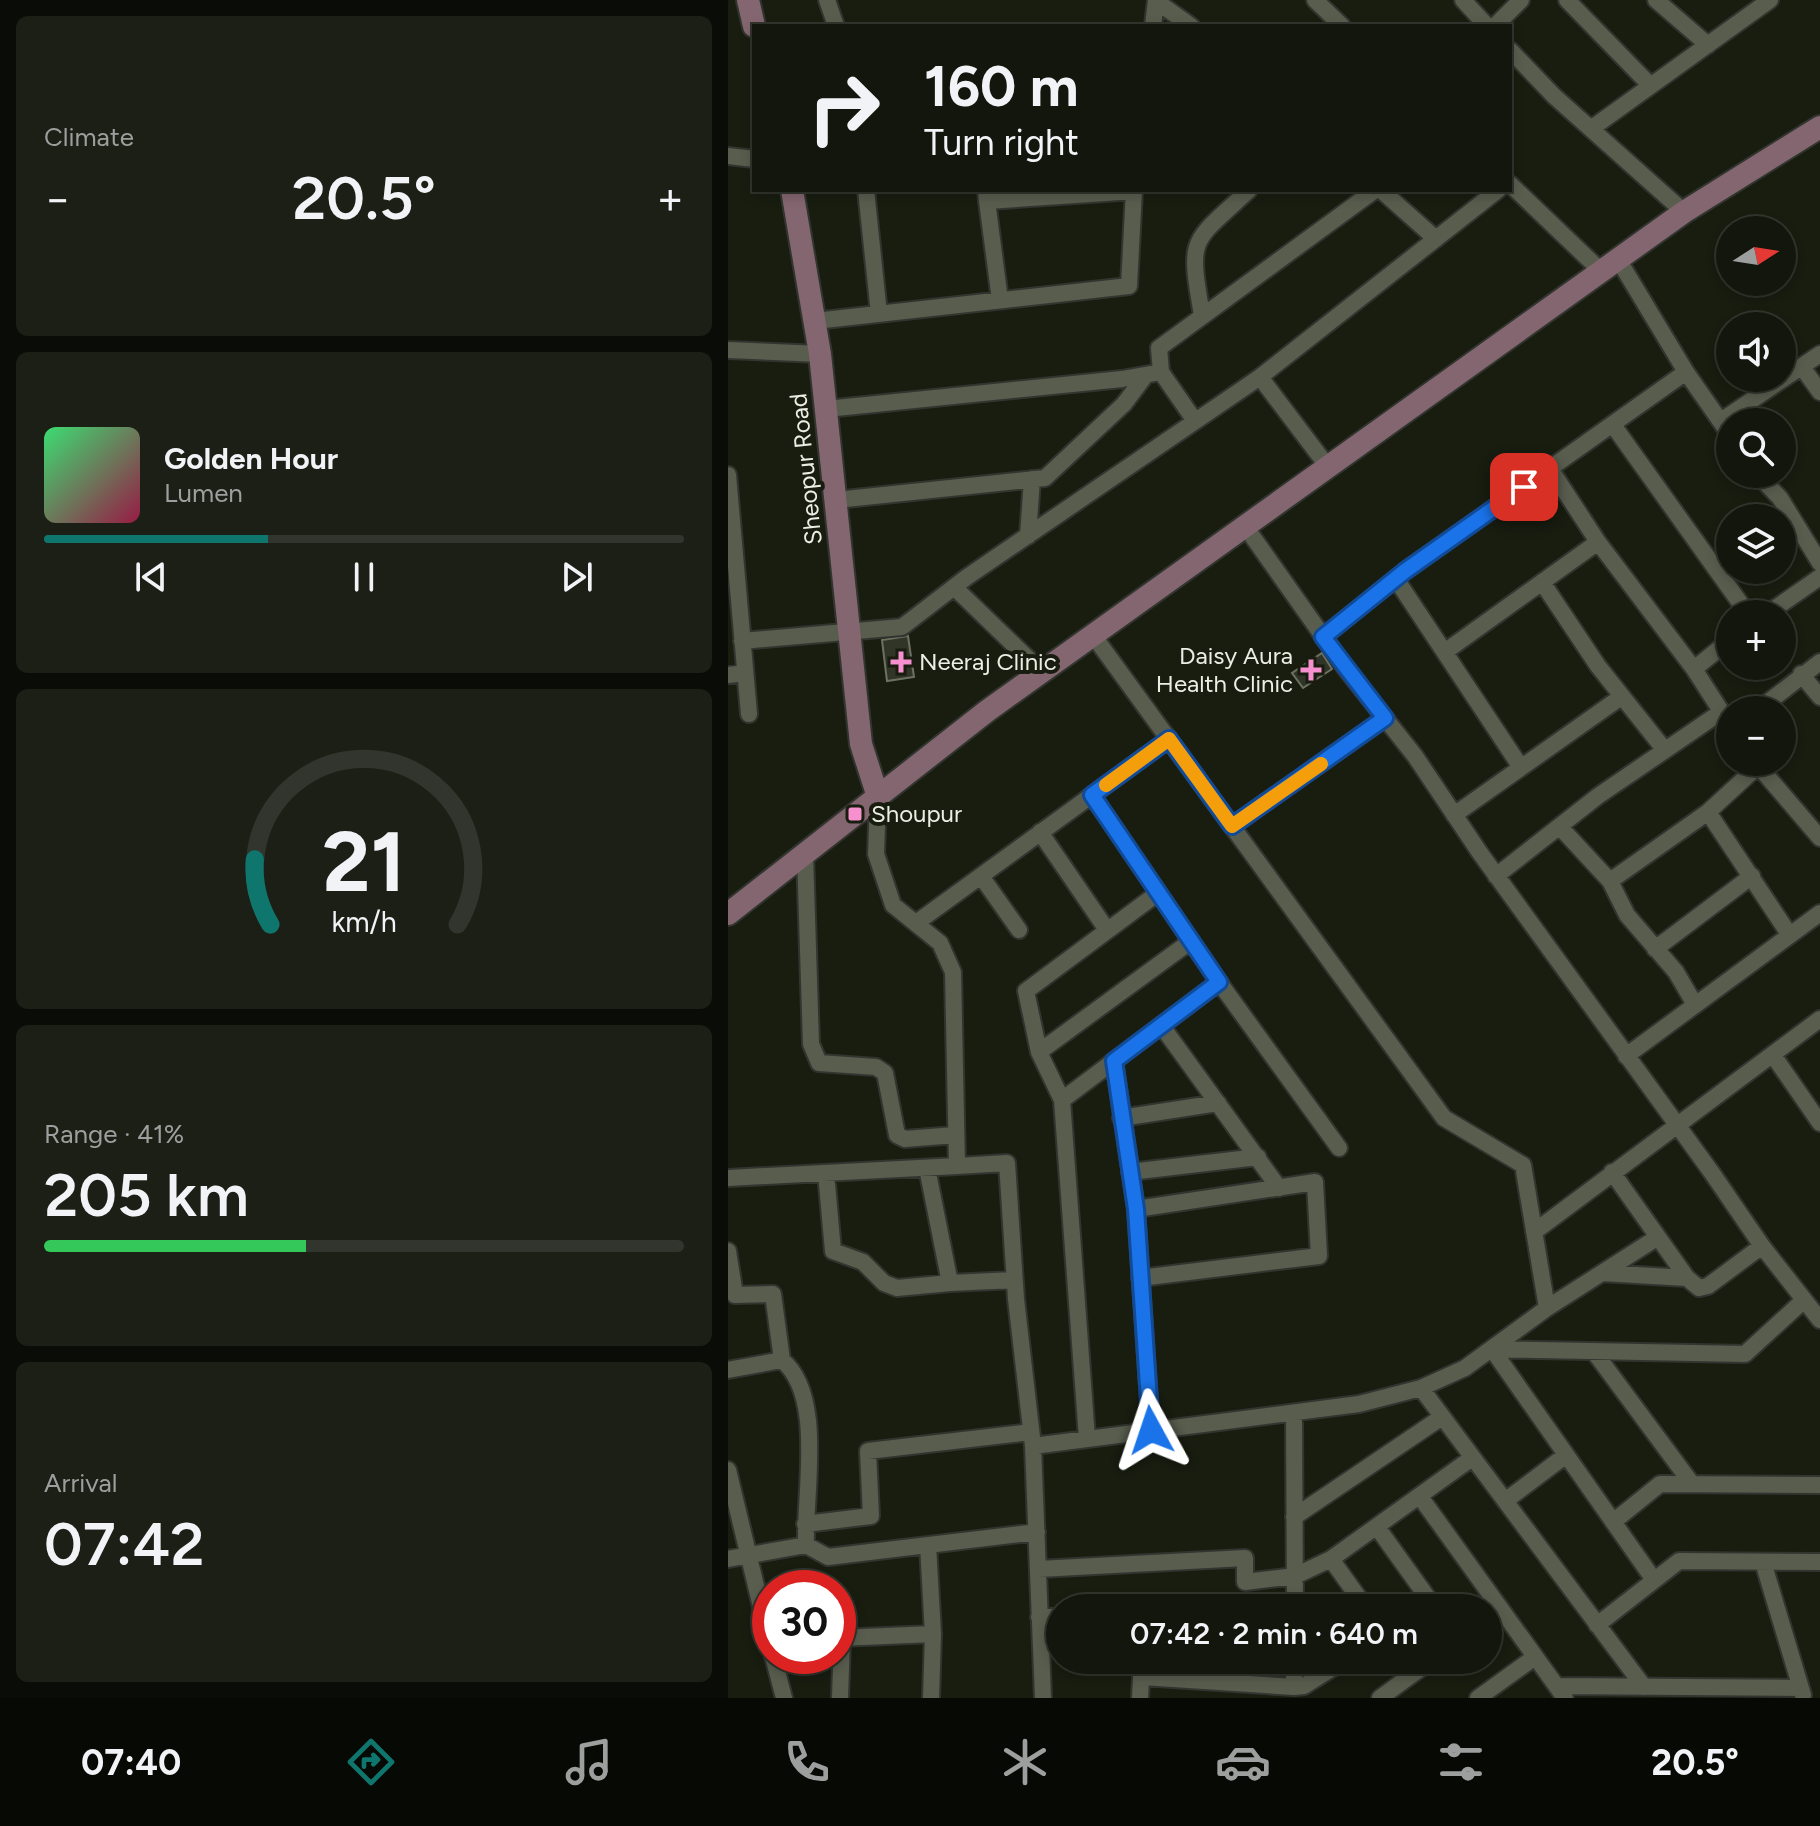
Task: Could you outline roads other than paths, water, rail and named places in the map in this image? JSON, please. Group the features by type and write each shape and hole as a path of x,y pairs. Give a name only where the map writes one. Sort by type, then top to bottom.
{"street":[{"path":"748,0 754,24"},
{"path":"827,0 835,24"},
{"path":"1153,24 1156,0"},
{"path":"1156,0 1188,24"},
{"path":"1463,0 1485,24"},
{"path":"1497,24 1521,0"},
{"path":"1567,0 1649,84"},
{"path":"1656,0 1708,45"},
{"path":"1592,128 1649,84 1708,45 1750,5 1770,0"},
{"path":"1324,3 1340,24"},
{"path":"1512,52 1684,212"},
{"path":"728,914 1093,635 1684,212 1820,127"},
{"path":"728,156 752,159"},
{"path":"1512,186 1610,265 1716,414"},
{"name":"Sheopur Road","path":"792,192 820,354 861,744 878,797"},
{"path":"866,192 879,314"},
{"path":"1000,300 986,195 1075,192"},
{"path":"815,321 1129,286 1134,192"},
{"path":"1202,315 1192,259 1198,238 1247,192"},
{"path":"836,500 1045,478 1153,374 1159,348 1375,192"},
{"path":"1380,192 1436,239"},
{"path":"742,641 902,627 954,587 1260,377 1495,192"},
{"path":"728,350 820,354"},
{"path":"1751,408 1820,354"},
{"path":"1802,367 1820,392"},
{"path":"1323,637 1396,579 1686,372"},
{"path":"826,409 1153,374"},
{"path":"1153,374 1195,421"},
{"path":"1260,377 1328,467"},
{"path":"1613,425 1738,600"},
{"path":"1551,470 1598,542 1716,703"},
{"path":"728,475 742,641 736,674 749,714"},
{"path":"1028,536 1032,479"},
{"path":"1770,488 1780,498 1820,563"},
{"path":"1245,526 1762,1246 1820,1320"},
{"path":"1446,651 1598,542"},
{"path":"1787,600 1820,577"},
{"path":"1396,579 1520,766"},
{"path":"1542,582 1568,625 1664,749"},
{"path":"954,587 1042,672"},
{"path":"1093,635 1444,1118 1523,1165 1547,1308"},
{"path":"1694,669 1716,651"},
{"path":"1775,696 1820,662"},
{"path":"1801,674 1820,697"},
{"path":"1454,815 1621,697"},
{"path":"1232,826 1385,718"},
{"path":"1496,876 1664,749 1716,723"},
{"path":"916,923 1169,739"},
{"path":"1610,881 1708,812 1745,776"},
{"path":"1770,776 1814,818 1820,838"},
{"path":"1092,795 1219,982 1339,1148"},
{"path":"878,797 876,854 893,905 940,943 953,972 957,1166"},
{"path":"1708,812 1789,934"},
{"path":"1560,827 1610,881 1627,915 1676,972 1694,1003"},
{"path":"1040,832 1107,930"},
{"path":"805,854 811,1044 819,1063 876,1067 885,1073 897,1135 905,1139 955,1135"},
{"path":"981,876 1019,930"},
{"path":"1655,949 1752,876"},
{"path":"1087,1438 1062,1100 1039,1052 1026,991 1158,893"},
{"path":"1626,1056 1820,913"},
{"path":"1039,1052 1191,941"},
{"path":"1062,1100 1219,982"},
{"path":"1534,1232 1676,1123 1820,1019"},
{"path":"1161,1025 1279,1188"},
{"path":"1773,1055 1820,1123"},
{"path":"1114,1061 1136,1209 1151,1430"},
{"path":"1121,1118 1218,1103"},
{"path":"1130,1172 1258,1157"},
{"path":"728,1178 1007,1163 1014,1280 1032,1439 1043,1698"},
{"path":"927,1168 950,1283"},
{"path":"1612,1172 1687,1278 1699,1288 1708,1286 1762,1246"},
{"path":"826,1173 833,1251 863,1262 884,1283 897,1288 1014,1280"},
{"path":"1136,1209 1315,1182 1319,1256 1140,1278"},
{"path":"805,1524 871,1516 868,1451 1087,1438 1359,1404 1421,1388 1465,1368 1547,1308 1658,1237"},
{"path":"728,1251 735,1295 773,1294 782,1360 795,1371 807,1405 806,1545"},
{"path":"1602,1273 1687,1278"},
{"path":"1492,1349 1745,1354 1804,1300"},
{"path":"1492,1349 1654,1580"},
{"path":"1595,1353 1692,1484"},
{"path":"728,1370 782,1360"},
{"path":"1421,1388 1644,1687"},
{"path":"1294,1413 1295,1594"},
{"path":"1294,1517 1442,1417"},
{"path":"1505,1501 1566,1455"},
{"path":"1039,1569 1245,1558 1245,1582 1295,1576 1331,1559 1421,1498 1472,1458"},
{"path":"728,1470 753,1570"},
{"path":"1613,1522 1660,1484 1820,1485"},
{"path":"1421,1498 1482,1594"},
{"path":"1377,1527 1421,1594"},
{"path":"728,1559 806,1545 828,1557 1037,1532"},
{"path":"928,1545 933,1634 931,1698"},
{"path":"1331,1559 1356,1594"},
{"path":"1597,1625 1679,1561 1820,1562"},
{"path":"1502,1622 1535,1657 1561,1692 1644,1687 1802,1693 1763,1562"},
{"path":"1039,1617 1046,1617"},
{"path":"856,1637 933,1634"},
{"path":"1478,1698 1535,1657"},
{"path":"778,1674 784,1698"},
{"path":"840,1674 840,1698"},
{"path":"1140,1698 1142,1674"},
{"path":"1190,1674 1294,1687 1304,1686 1323,1674"},
{"path":"1294,1674 1294,1687"},
{"path":"1380,1698 1402,1674"}],"place":[{"name":"Neeraj Clinic","path":"901,662"},
{"name":"Daisy Aura Health Clinic","path":"1311,670"},
{"name":"Shoupur","path":"855,814"}]}
